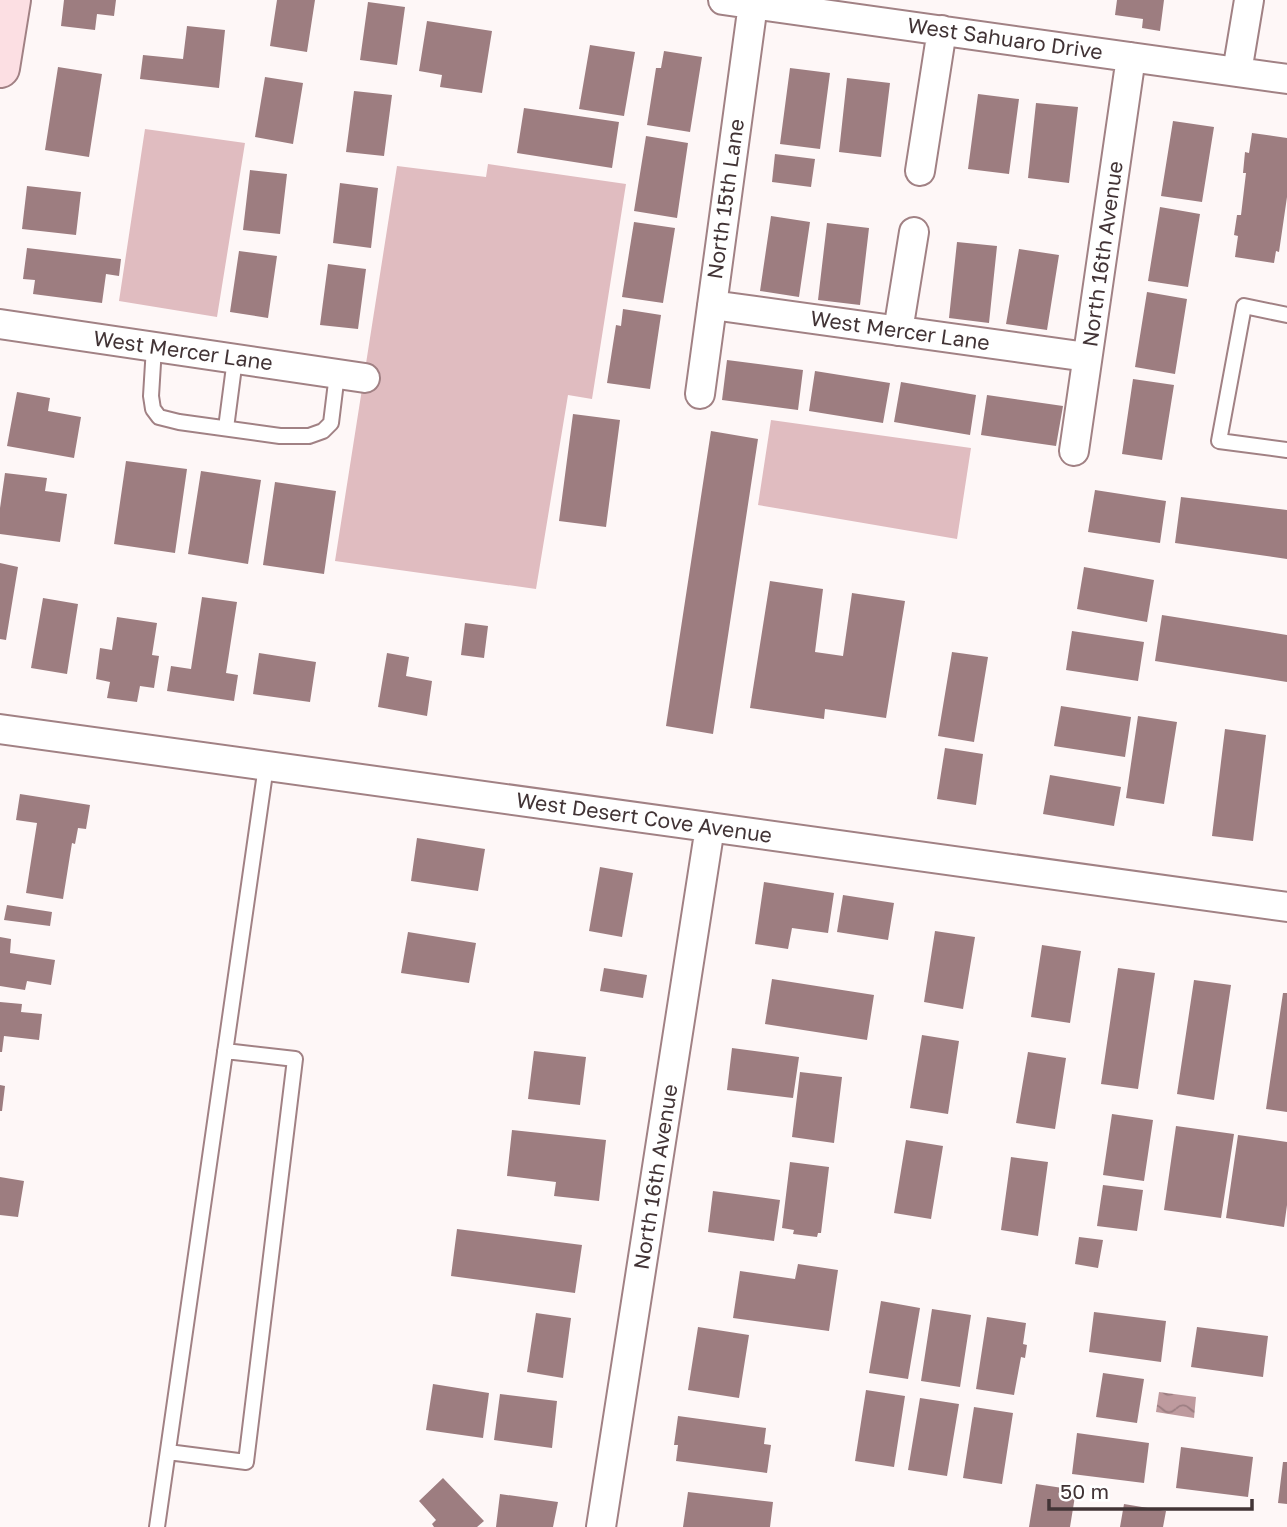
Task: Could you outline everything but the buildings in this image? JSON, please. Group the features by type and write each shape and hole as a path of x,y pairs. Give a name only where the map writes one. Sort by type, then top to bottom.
{"street":[{"path":"0,68 11,0"},
{"name":"West Sahuaro Drive","path":"723,0 1287,79"},
{"path":"1237,72 1249,0"},
{"name":"North 15th Lane","path":"700,394 753,4"},
{"path":"920,171 942,30"},
{"name":"North 16th Avenue","path":"1074,452 1131,57"},
{"path":"898,331 914,232"},
{"name":"West Mercer Lane","path":"712,305 1087,358"},
{"name":"West Mercer Lane","path":"0,324 365,378"},
{"name":"West Desert Cove Avenue","path":"0,729 1287,907"},
{"name":"North 16th Avenue","path":"601,1527 710,827"}],"lane":[{"path":"1287,314 1244,306 1219,441 1287,450"},
{"path":"153,347 151,396 153,409 159,416 280,436 309,436 323,431 331,423 337,374"},
{"path":"226,428 235,359"},
{"path":"157,1527 266,766"},
{"path":"168,1452 246,1462 295,1059 225,1051"}],"shaded area":[{"path":"145,129 245,143 217,317 119,301"},
{"path":"488,164 626,184 592,399 568,395 536,589 335,561 397,166 486,177"},
{"path":"771,420 971,448 957,539 758,505"}],"water":[{"path":"1159,1392 1196,1397 1194,1418 1156,1412"}]}
